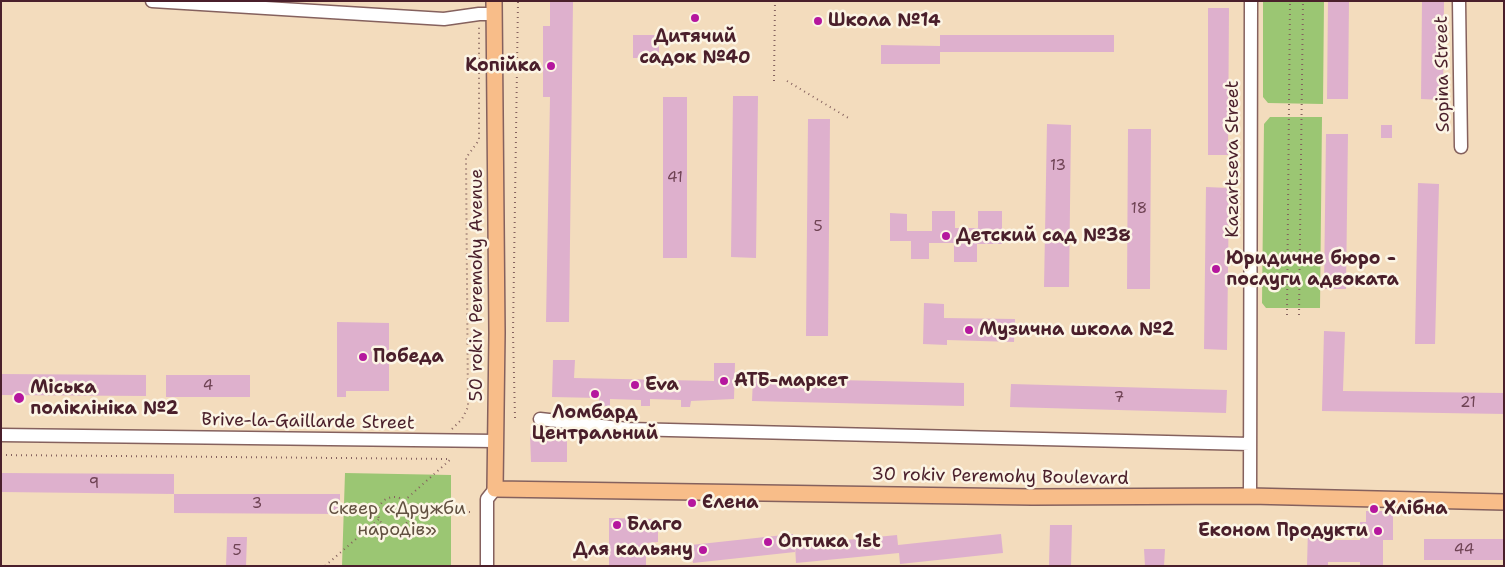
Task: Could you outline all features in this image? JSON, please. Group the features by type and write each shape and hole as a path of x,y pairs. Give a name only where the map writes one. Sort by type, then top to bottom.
{"main road":[{"name":"50 rokiv Peremohy Avenue","path":"494,7 497,333 495,489"},
{"name":"30 rokiv Peremohy Boulevard","path":"495,489 1032,497 1250,496 1504,502"}],"street":[{"path":"152,1 444,19 479,14 494,7"},
{"name":"Kazartseva Street","path":"1250,496 1251,1"},
{"name":"Sopina Street","path":"1459,1 1461,147"},
{"path":"540,419 628,429 1250,444"},
{"name":"Brive-la-Gaillarde Street","path":"1,435 495,441"},
{"name":"50 rokiv Peremohy Avenue","path":"487,566 487,499 495,489"}],"path":[{"path":"515,418 513,334 518,1"},
{"path":"774,81 775,1"},
{"path":"1287,315 1290,1"},
{"path":"1299,316 1302,1"},
{"path":"451,430 462,419 468,407 466,158 479,140 479,47"},
{"path":"787,81 850,119"},
{"path":"1,455 451,459 404,501"},
{"path":"394,497 404,501 410,510 410,515 405,524 396,529 386,527 379,519 378,509 384,500 394,497"},
{"path":"410,510 470,512"},
{"path":"325,566 379,519"}],"green space":[{"path":"1263,1 1324,1 1323,104 1268,103 1263,97"},
{"path":"1270,117 1322,117 1320,308 1266,308 1262,303 1264,124"},
{"name":"Сквер «Дружби народів»","path":"345,473 451,475 451,566 342,566"}],"building":[{"path":"550,1 573,1 569,322 546,322 550,97 543,97 543,26 550,26"},
{"path":"1328,1 1349,1 1348,99 1327,99"},
{"path":"1422,1 1444,1 1443,100 1421,99"},
{"path":"1208,8 1229,8 1228,155 1208,155"},
{"path":"633,35 659,35 659,58 633,58"},
{"path":"940,35 1114,35 1114,52 940,52 940,64 881,64 881,45 940,46"},
{"path":"733,96 758,96 756,258 731,257"},
{"path":"663,97 687,97 687,258 663,258"},
{"path":"808,119 830,119 828,336 806,336"},
{"path":"1047,124 1071,125 1069,287 1044,287"},
{"path":"1381,125 1392,125 1392,138 1381,138"},
{"path":"1128,129 1151,129 1150,289 1127,289"},
{"path":"1326,134 1348,134 1346,289 1324,289"},
{"path":"1418,183 1439,184 1435,344 1415,344"},
{"name":"Юридичне бюро - послуги адвоката","path":"1206,187 1229,188 1227,350 1204,349"},
{"name":"Детский сад №38","path":"932,211 955,211 955,228 978,228 978,211 1002,211 1002,244 977,244 977,262 954,262 954,243 929,243 929,259 911,259 911,241 890,241 890,213 907,214 907,231 932,231"},
{"name":"Музична школа №2","path":"924,303 944,304 944,318 1015,319 1014,342 947,340 947,345 923,344"},
{"name":"Победа","path":"337,322 389,323 389,391 346,391 346,397 337,397"},
{"path":"1324,331 1345,332 1343,391 1504,393 1504,414 1322,411"},
{"path":"553,360 575,360 574,378 714,381 714,363 735,363 734,399 691,401 690,407 681,407 681,400 650,399 650,406 641,406 641,400 610,399 610,406 599,406 599,398 552,397"},
{"path":"1,374 146,375 146,396 1,395"},
{"path":"166,375 250,375 250,397 166,397"},
{"path":"753,378 964,383 964,406 752,401"},
{"path":"1011,384 1227,390 1226,413 1010,407"},
{"path":"530,434 567,434 567,462 531,462"},
{"path":"1,473 174,474 174,494 1,492"},
{"path":"174,494 340,494 340,514 174,513"},
{"path":"1366,511 1393,511 1393,540 1383,540 1383,566 1360,566 1360,562 1328,562 1328,566 1307,566 1308,528 1330,528 1330,540 1360,540 1360,522 1366,522"},
{"path":"609,518 658,519 658,542 646,543 646,566 609,566"},
{"path":"1050,525 1072,525 1071,566 1049,566"},
{"path":"793,534 795,552 693,563 691,545"},
{"path":"1001,534 1003,553 900,564 899,553 796,563 795,545 897,535 898,545"},
{"path":"227,537 247,537 246,566 226,566"},
{"path":"1424,539 1504,539 1504,560 1424,560"},
{"path":"1144,549 1165,549 1164,566 1145,566"}],"place":[{"name":"Дитячий садок №40","path":"695,18"},
{"name":"Школа №14","path":"818,21"},
{"name":"Копійка","path":"551,66"},
{"name":"Детский сад №38","path":"946,236"},
{"name":"Юридичне бюро - послуги адвоката","path":"1216,269"},
{"name":"Музична школа №2","path":"969,330"},
{"name":"Победа","path":"363,357"},
{"name":"АТБ-маркет","path":"724,381"},
{"name":"Eva","path":"635,385"},
{"name":"Ломбард Центральний","path":"595,394"},
{"name":"Міська поліклініка №2","path":"19,398"},
{"name":"Єлена","path":"692,503"},
{"name":"Хлібна","path":"1374,509"},
{"name":"Благо","path":"617,525"},
{"name":"Економ Продукти","path":"1378,531"},
{"name":"Оптика 1st","path":"768,542"},
{"name":"Для кальяну","path":"703,550"}]}
